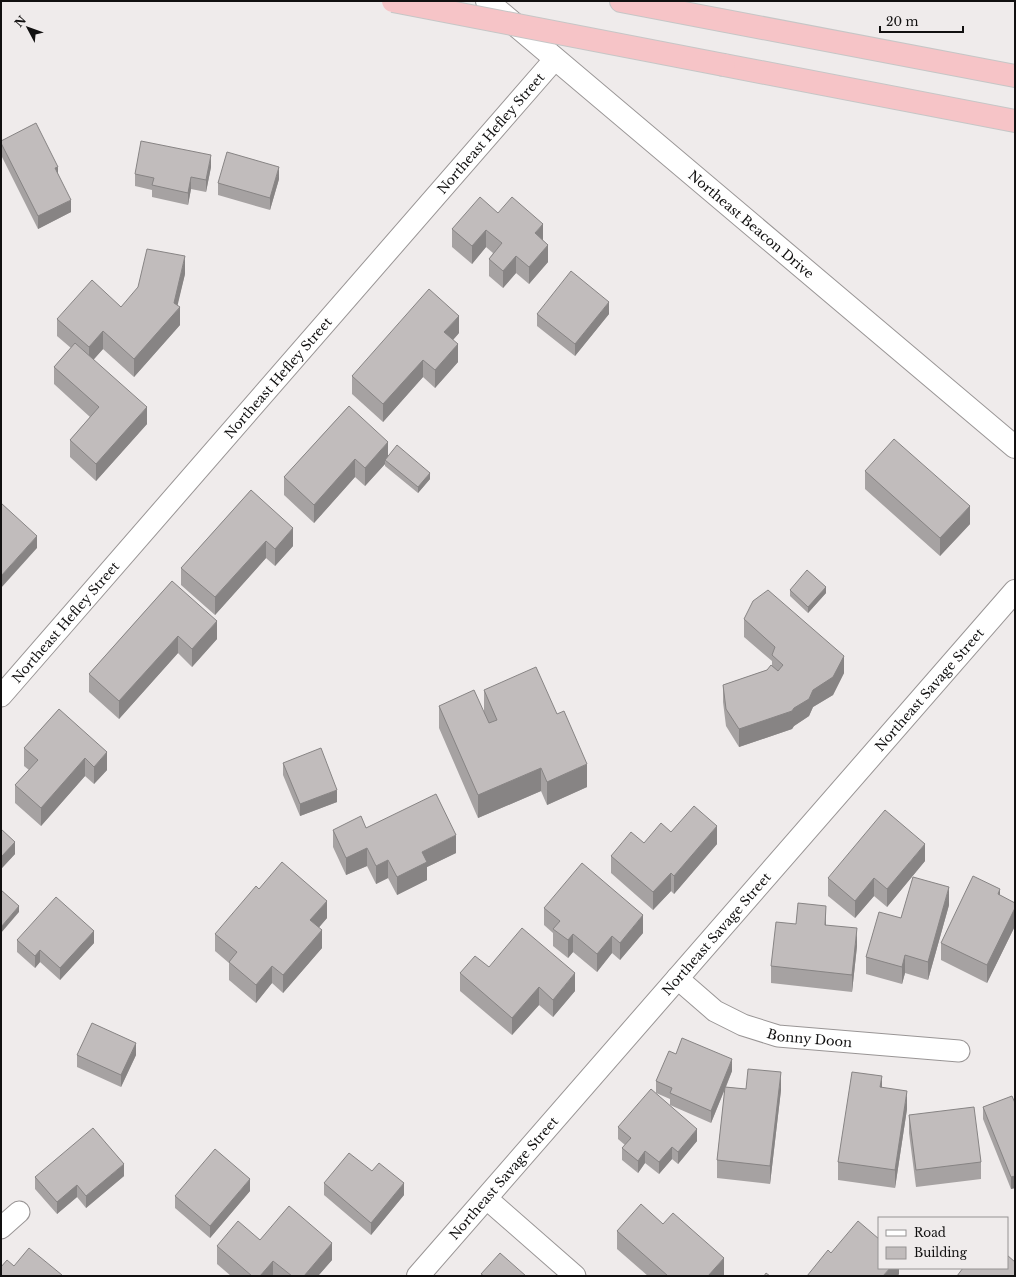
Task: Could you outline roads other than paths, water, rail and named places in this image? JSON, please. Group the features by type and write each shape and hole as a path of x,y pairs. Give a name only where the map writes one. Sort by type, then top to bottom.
{"highway":[{"path":"393,1 1015,121"},
{"path":"622,1 1015,76"}],"street":[{"name":"Northeast Beacon Drive","path":"487,1 1015,447"},
{"name":"Northeast Hefley Street","path":"1,696 555,59"},
{"name":"Northeast Savage Street","path":"418,1276 1015,592"},
{"name":"Bonny Doon","path":"677,978 715,1011 743,1025 778,1036 959,1051"},
{"path":"486,1198 575,1276"},
{"path":"1,1228 19,1212"}]}
